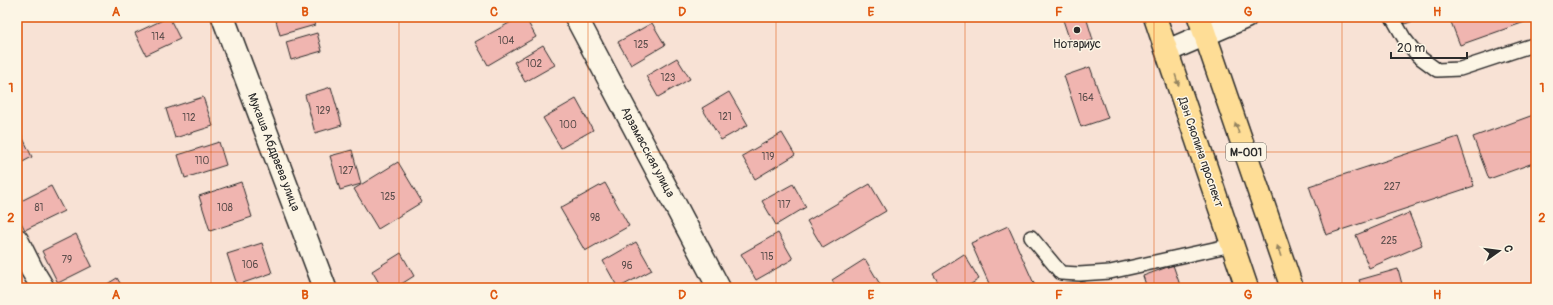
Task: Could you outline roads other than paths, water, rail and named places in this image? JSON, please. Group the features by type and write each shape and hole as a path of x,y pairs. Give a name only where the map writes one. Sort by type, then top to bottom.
{"main road":[{"name":"Дэн Сяопина проспект","path":"1155,17 1246,288"},
{"name":"M-001","path":"1202,26 1292,288"}],"street":[{"name":"Мукаша Абдраева улица","path":"223,17 325,288"},
{"name":"Арзамасская улица","path":"576,17 720,288"},
{"path":"1167,51 1202,26 1246,17"},
{"path":"17,240 43,288"}],"lane":[{"path":"1392,17 1404,38 1418,56 1437,70 1460,69 1536,44"},
{"path":"1031,237 1061,273 1110,272 1232,244"}],"place":[{"name":"Нотариус","path":"1077,30"}]}
